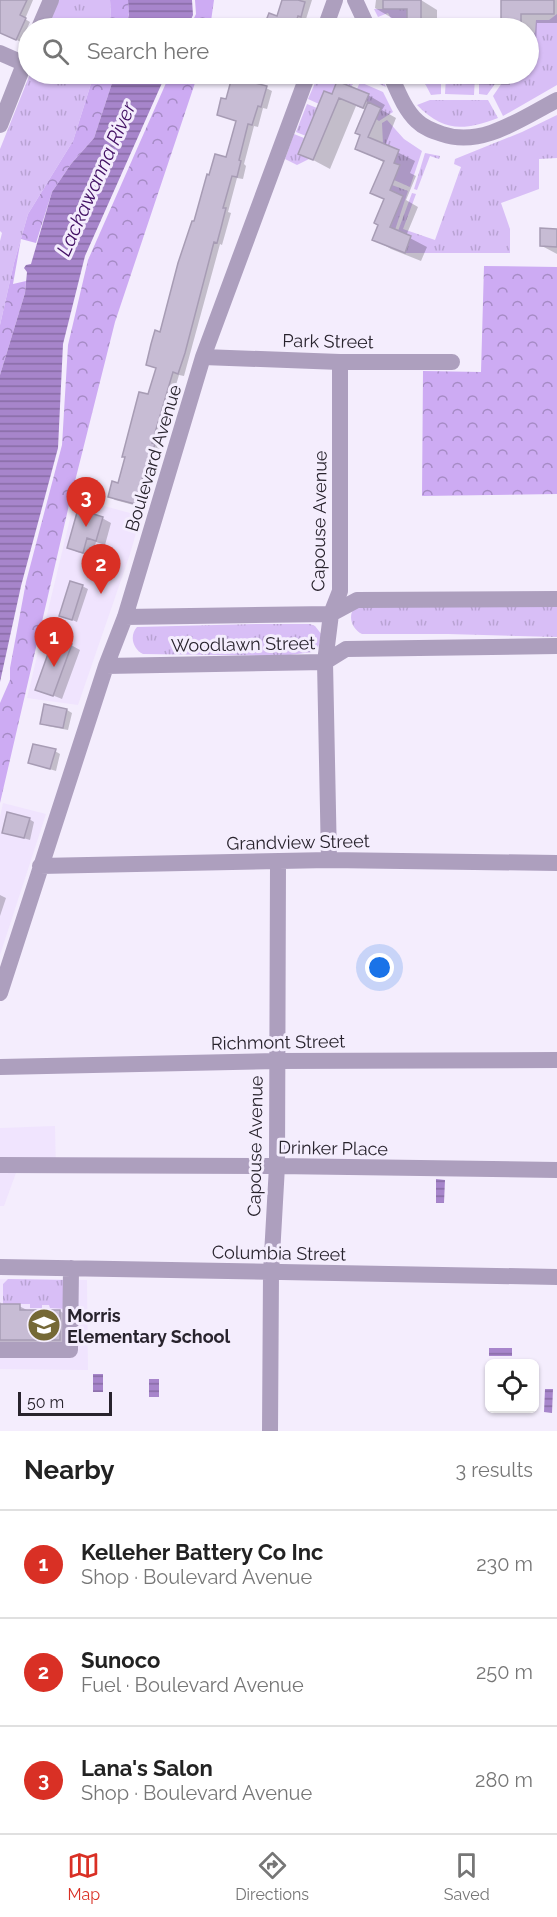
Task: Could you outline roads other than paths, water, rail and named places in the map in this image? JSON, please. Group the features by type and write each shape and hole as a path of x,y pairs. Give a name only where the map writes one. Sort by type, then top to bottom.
{"street":[{"path":"43,18 51,0"},
{"path":"329,18 335,0"},
{"path":"355,0 363,18"},
{"path":"0,53 18,57"},
{"path":"0,125 18,81"},
{"name":"Boulevard Avenue","path":"0,993 106,666 125,617 203,357 304,84"},
{"path":"395,84 416,121 428,129 454,138 484,136 557,100"},
{"name":"Park Street","path":"203,357 340,362 452,362"},
{"name":"Capouse Avenue","path":"329,861 325,662 331,614 340,591 340,362"},
{"name":"Woodlawn Street","path":"125,617 331,614 357,600 557,599"},
{"name":"Woodlawn Street","path":"106,666 325,662 346,649 557,646"},
{"name":"Grandview Street","path":"40,866 329,861 557,863"},
{"name":"Capouse Avenue","path":"270,1431 271,1273 277,1166 278,862"},
{"name":"Richmont Street","path":"0,1067 276,1061 557,1060"},
{"name":"Drinker Place","path":"0,1166 277,1166 557,1170"},
{"name":"Columbia Street","path":"0,1267 557,1277"},
{"path":"0,1350 70,1350 71,1268"}],"water":[{"path":"128,0 192,0 192,18 128,18"},
{"name":"Lackawanna River","path":"112,84 162,84 85,256 63,344 58,448 21,586 0,682 0,375 25,293 27,272 24,268 31,264 52,192 71,164 94,138"},
{"path":"436,1179 445,1180 444,1203 436,1203"},
{"path":"489,1348 512,1348 512,1356 489,1356"},
{"path":"93,1374 103,1374 103,1392 93,1392"},
{"path":"149,1379 159,1379 159,1397 149,1397"},
{"path":"545,1389 553,1389 552,1413 544,1412"}],"place":[{"name":"Lana's Salon","path":"86,527"},
{"name":"Sunoco","path":"101,594"},
{"name":"Kelleher Battery Co Inc","path":"54,667"},
{"name":"Morris Elementary School","path":"44,1325"}]}
